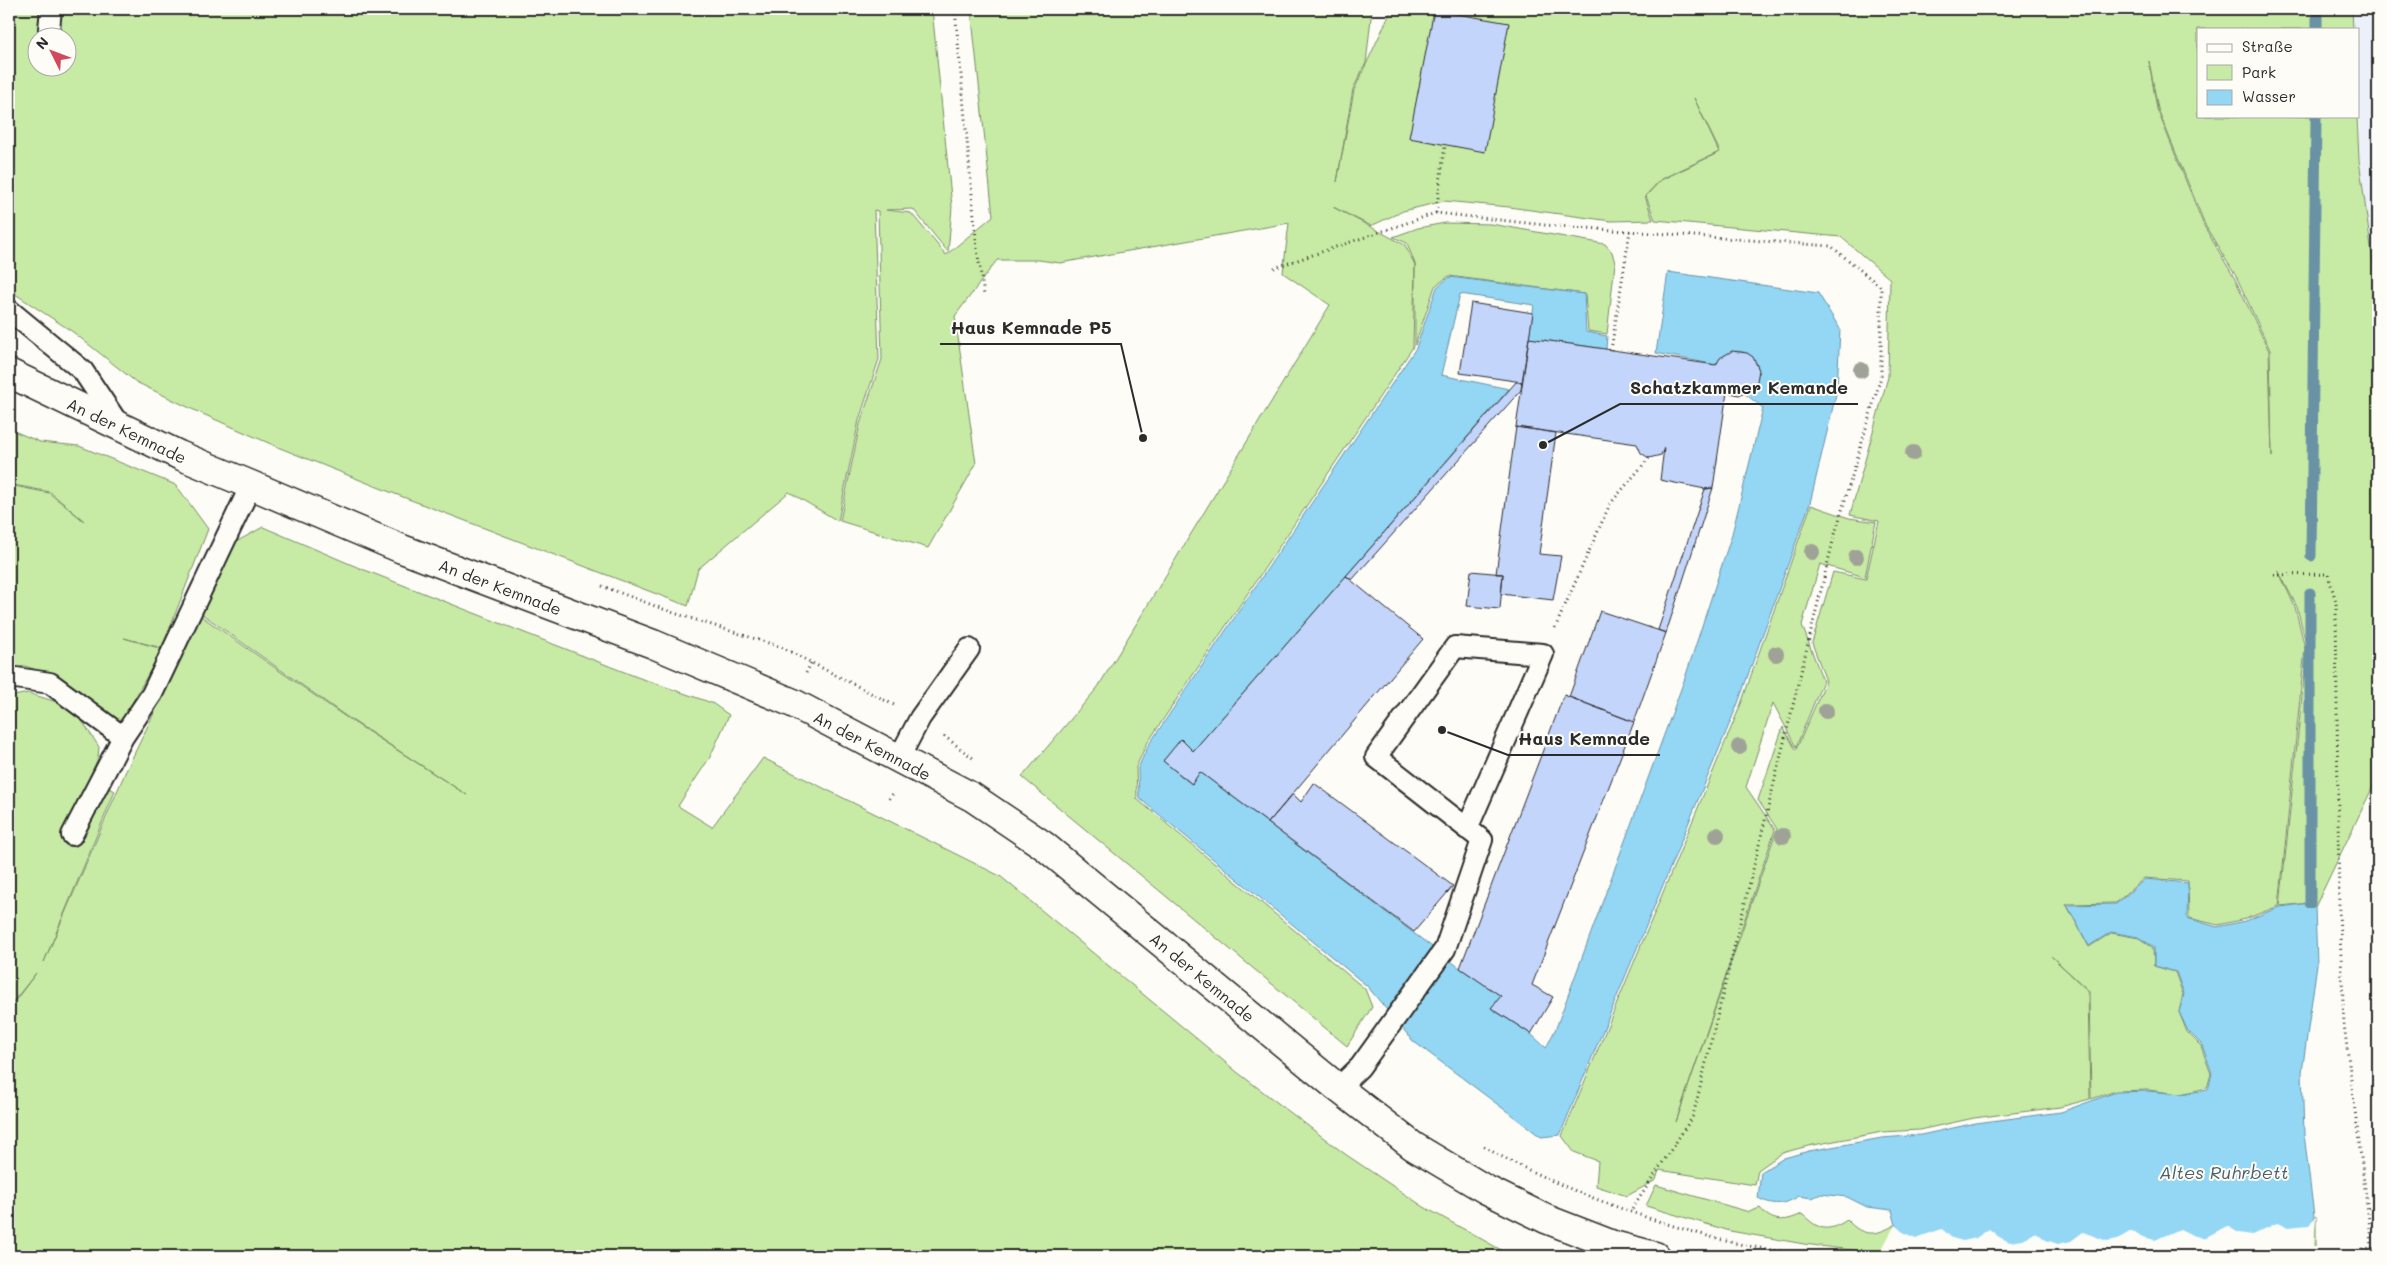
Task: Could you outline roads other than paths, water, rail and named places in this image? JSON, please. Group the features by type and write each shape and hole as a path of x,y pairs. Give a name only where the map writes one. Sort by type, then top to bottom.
{"main road":[{"name":"An der Kemnade","path":"9,373 120,427 402,549 653,644 793,703 972,796 1043,845 1338,1088 1413,1146 1485,1189 1546,1219 1613,1245 1655,1256"}],"lane":[{"path":"49,28 51,9"},
{"path":"9,310 83,371 120,427"},
{"path":"72,835 123,737 152,694 251,485"},
{"path":"1338,1088 1360,1067 1390,1028 1445,949 1482,840 1467,829 1376,757 1455,647 1544,654 1467,829"},
{"path":"899,758 920,718 969,649"},
{"path":"9,680 16,678 50,683 123,737"}],"water":[{"path":"1668,272 1818,293 1840,329 1837,390 1810,503 1738,703 1560,1135 1541,1137 1413,1041 1367,986 1139,798 1138,768 1148,746 1416,348 1437,287 1450,277 1584,294 1586,332 1607,336 1606,349 1529,338 1534,305 1460,294 1441,375 1509,389 1193,751 1181,740 1163,761 1191,784 1200,772 1460,968 1501,996 1492,1009 1531,1034 1546,1048 1556,1028 1685,678 1732,534 1763,408 1744,393 1754,384 1758,374 1757,365 1752,357 1744,352 1735,351 1725,355 1716,365 1656,353"},
{"name":"Altes Ruhrbett","path":"2145,879 2188,883 2187,918 2217,927 2245,921 2280,907 2310,903 2315,907 2317,964 2302,1072 2304,1134 2314,1216 2312,1235 1880,1256 1896,1225 1892,1210 1867,1207 1847,1197 1821,1194 1812,1198 1799,1196 1784,1203 1774,1203 1758,1198 1761,1172 1784,1158 1809,1151 1882,1138 1921,1135 1976,1123 2061,1112 2116,1092 2148,1091 2180,1094 2208,1090 2212,1073 2202,1045 2188,1031 2179,1012 2184,994 2176,972 2154,966 2154,947 2138,937 2111,932 2089,946 2067,905 2116,904"}],"waterway":[{"path":"2317,9 2317,28"},
{"path":"2311,556 2316,118"},
{"path":"2310,593 2310,903"}],"place":[{"name":"Haus Kemnade P5","path":"1143,438"},
{"name":"Schatzkammer Kemande","path":"1543,445"},
{"name":"Haus Kemnade","path":"1442,730"}]}
